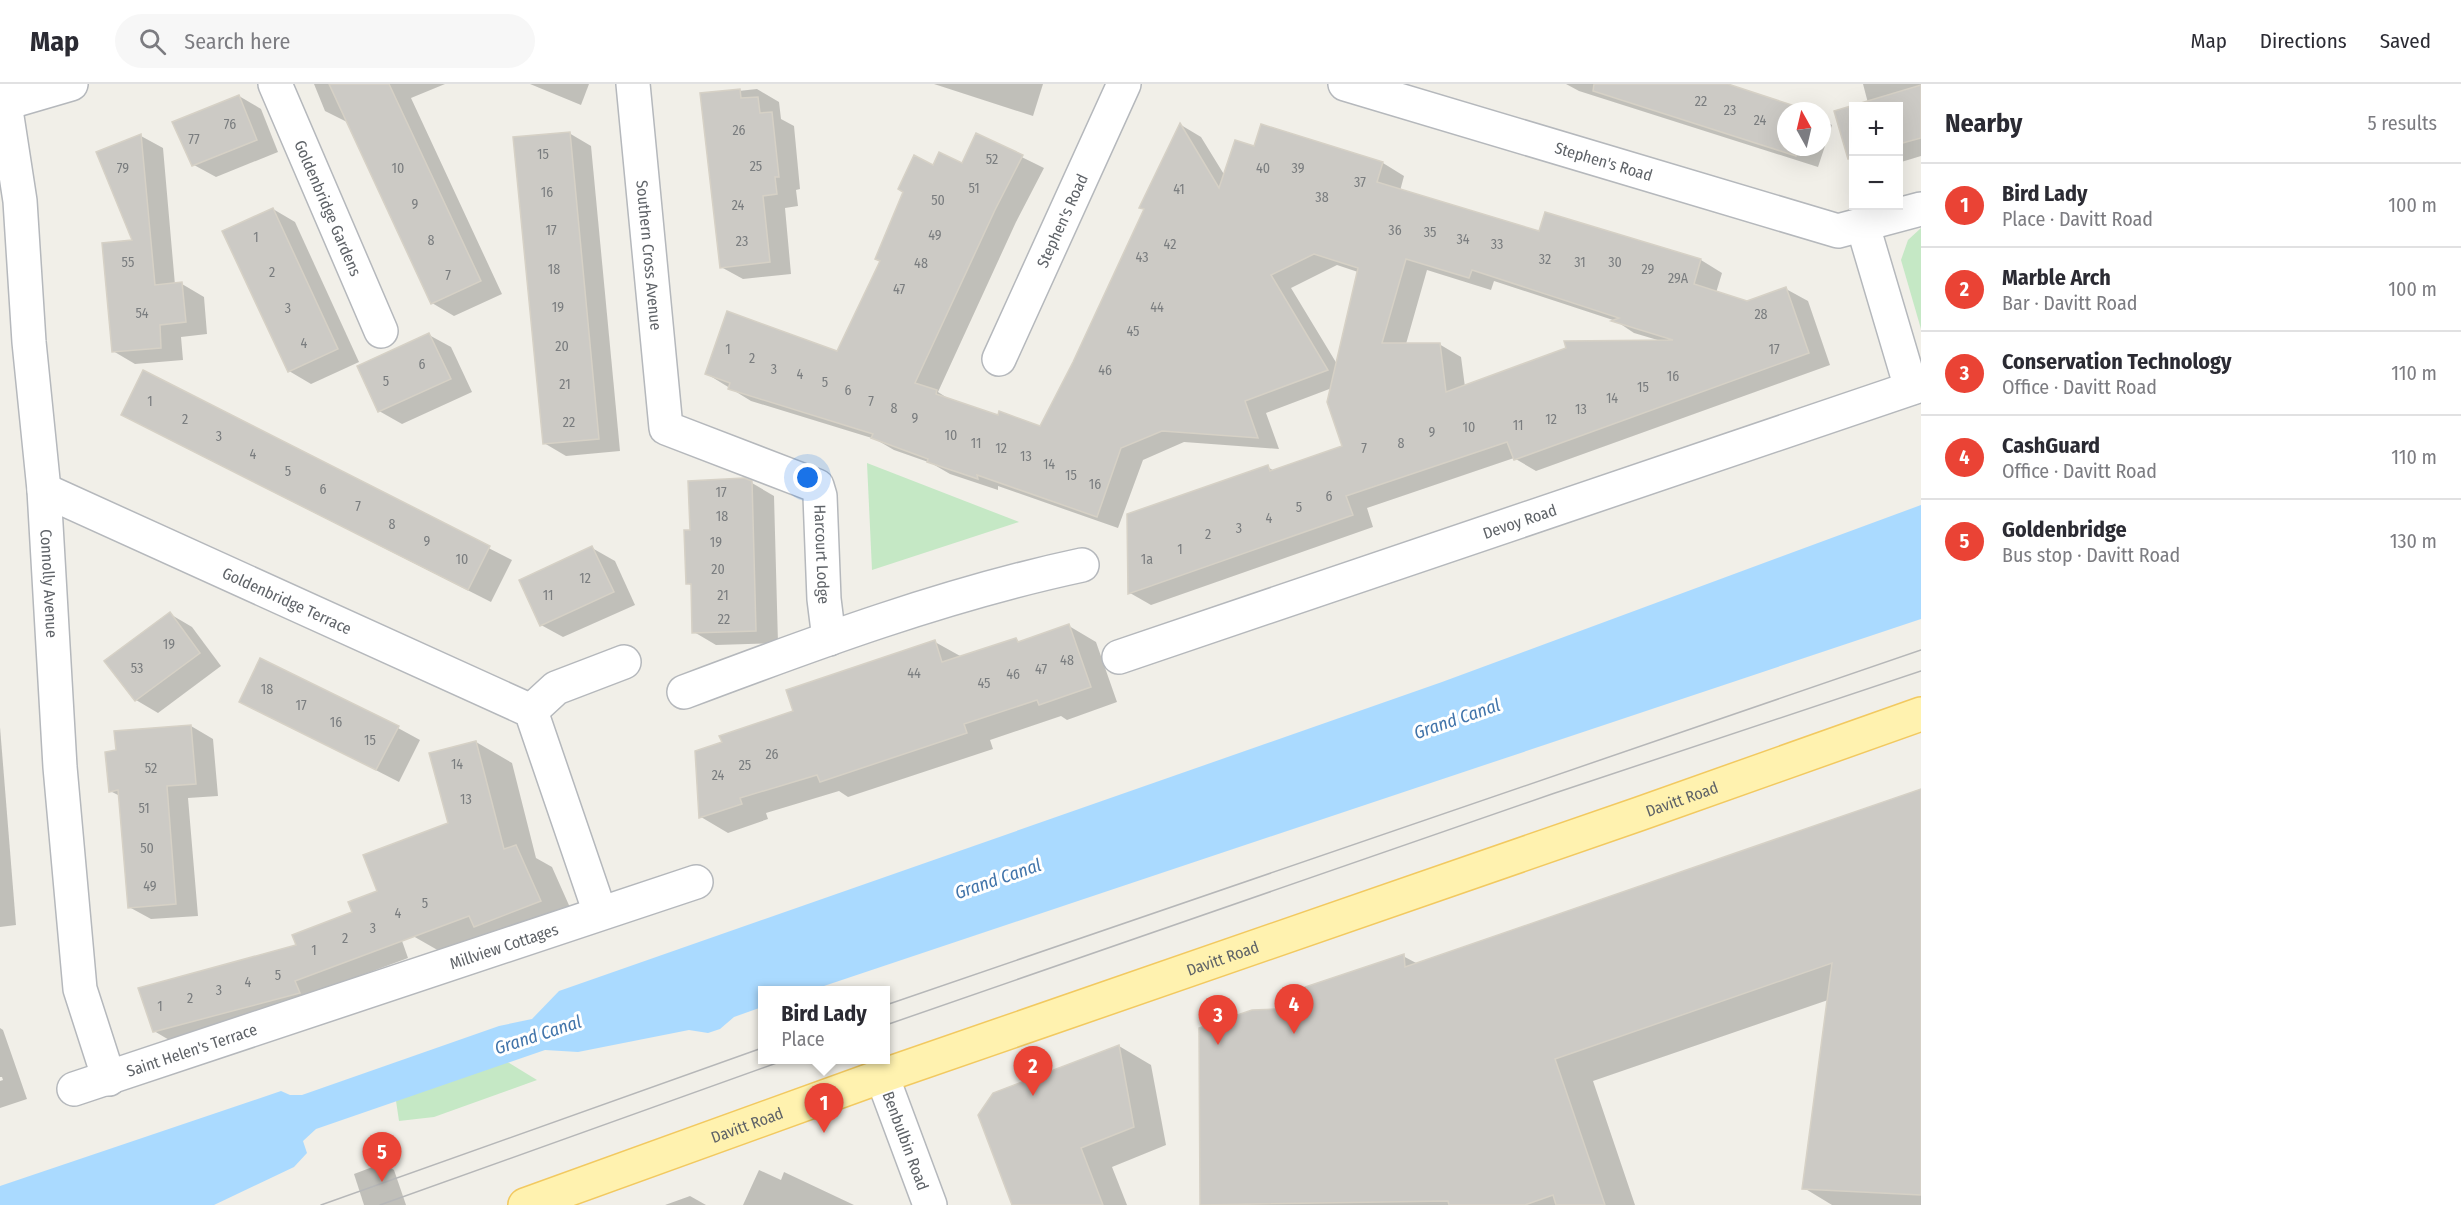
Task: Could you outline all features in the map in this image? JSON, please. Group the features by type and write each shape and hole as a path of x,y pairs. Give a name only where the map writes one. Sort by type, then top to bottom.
{"main road":[{"name":"Davitt Road","path":"525,1205 882,1076 1628,818 1921,714"}],"street":[{"path":"4,93 72,84"},
{"name":"Goldenbridge Gardens","path":"275,84 381,331"},
{"name":"Southern Cross Avenue","path":"633,84 666,428"},
{"name":"Stephen's Road","path":"999,359 1124,84"},
{"name":"Stephen's Road","path":"1345,84 1838,231 1863,226 1921,208"},
{"name":"Connolly Avenue","path":"4,93 20,201 29,342 44,490 60,768 80,989 109,1079"},
{"path":"1863,226 1916,386"},
{"name":"Devoy Road","path":"1119,657 1916,386"},
{"name":"Harcourt Lodge","path":"666,428 817,486 820,496 824,599 829,639"},
{"name":"Goldenbridge Terrace","path":"44,490 531,711"},
{"path":"684,692 829,639 1012,580 1082,565"},
{"path":"600,913 531,711 556,688 624,662"},
{"name":"Millview Cottages","path":"311,1012 696,882"},
{"name":"Saint Helen's Terrace","path":"74,1089 311,1012"},
{"name":"Benbulbin Road","path":"882,1076 930,1205"}],"green space":[{"path":"1921,228 1921,329 1901,260 1908,240"},
{"path":"867,463 1019,522 872,570"},
{"path":"501,1058 537,1080 434,1117 399,1121 395,1094"}],"water":[{"name":"Grand Canal","path":"1921,505 1921,619 824,986 758,986 758,1008 734,1017 720,1029 708,1033 689,1030 578,1052 545,1050 316,1129 303,1141 307,1153 294,1167 214,1205 0,1205 0,1186 281,1091 290,1095 302,1095 499,1026 532,1019 559,991 1442,682"}],"building":[{"path":"329,84 389,84 481,281 431,304"},
{"path":"1594,84 1728,84 1783,102 1777,102 1777,150 1593,91"},
{"path":"1921,85 1921,138 1903,143 1903,102 1864,102"},
{"path":"740,89 741,98 758,97 760,113 772,112 779,177 775,177 777,194 763,196 770,262 720,268 700,93"},
{"path":"239,95 257,140 192,166 172,122"},
{"path":"1849,107 1848,159 1834,111"},
{"path":"1180,123 1219,188 1235,140 1254,146 1261,124 1383,162 1377,182 1539,231 1545,212 1701,259 1694,284 1747,301 1786,287 1809,353 1514,460 1507,442 1346,496 1353,515 1128,594 1127,514 1268,465 1270,471 1342,446 1327,402 1358,268 1314,254 1271,275 1328,370 1245,401 1258,438 1162,431 1121,448 1097,517 977,475 978,479 927,462 928,459 871,438 873,434 728,389 730,383 705,374 727,311 837,351 880,261 875,259 903,192 898,189 914,155 933,165 939,152 962,163 976,133 1023,155 915,383 937,390 936,394 998,415 999,411 1040,426 1073,362 1144,209 1139,208","holes":["1406,259 1469,278 1472,270 1619,318 1611,321 1673,340 1564,341 1566,348 1446,392 1440,343 1382,343"]},
{"path":"570,132 599,439 543,444 513,137"},
{"path":"141,134 155,285 182,282 186,322 160,325 161,348 112,352 102,243 132,240 96,152"},
{"path":"273,208 338,349 288,372 222,231"},
{"path":"429,333 451,379 378,412 357,366"},
{"path":"143,370 490,546 468,590 121,415"},
{"path":"744,478 752,481 756,631 692,633 691,584 686,584 684,530 690,530 688,481"},
{"path":"592,546 614,592 540,626 519,580"},
{"path":"170,612 200,653 135,701 104,661"},
{"path":"1069,624 1091,687 1039,705 1037,700 964,724 967,733 820,782 817,775 740,798 742,804 699,818 695,751 722,742 719,736 793,711 786,690 935,640 942,662 1016,638 1018,642"},
{"path":"260,658 399,726 376,770 239,702"},
{"path":"191,725 196,784 167,786 176,904 128,908 118,790 109,792 105,752 116,750 114,731"},
{"path":"476,741 504,849 516,845 541,901 474,927 469,916 295,981 300,993 153,1032 138,988 296,945 292,935 352,912 348,902 377,891 363,855 448,823 429,753"},
{"path":"1921,789 1921,1195 1802,1189 1832,963 1555,1059 1605,1205 1556,1205 1553,1195 1525,1205 1449,1205 1448,1201 1200,1205 1199,1028 1252,1010 1305,1008 1305,987 1404,954 1405,967"},
{"path":"1119,1045 1134,1127 1081,1148 1103,1205 1012,1205 978,1115 993,1093"}],"tram line":[{"path":"890,1004 1921,650"},
{"path":"890,1024 1552,794 1921,671"},
{"path":"321,1205 758,1049"},
{"path":"380,1205 774,1064"}],"place":[{"name":"CashGuard","path":"1294,1034"},
{"name":"Conservation Technology","path":"1218,1045"},
{"name":"Marble Arch","path":"1033,1096"},
{"name":"Bird Lady","path":"824,1133"},
{"name":"Goldenbridge","path":"382,1182"}]}
